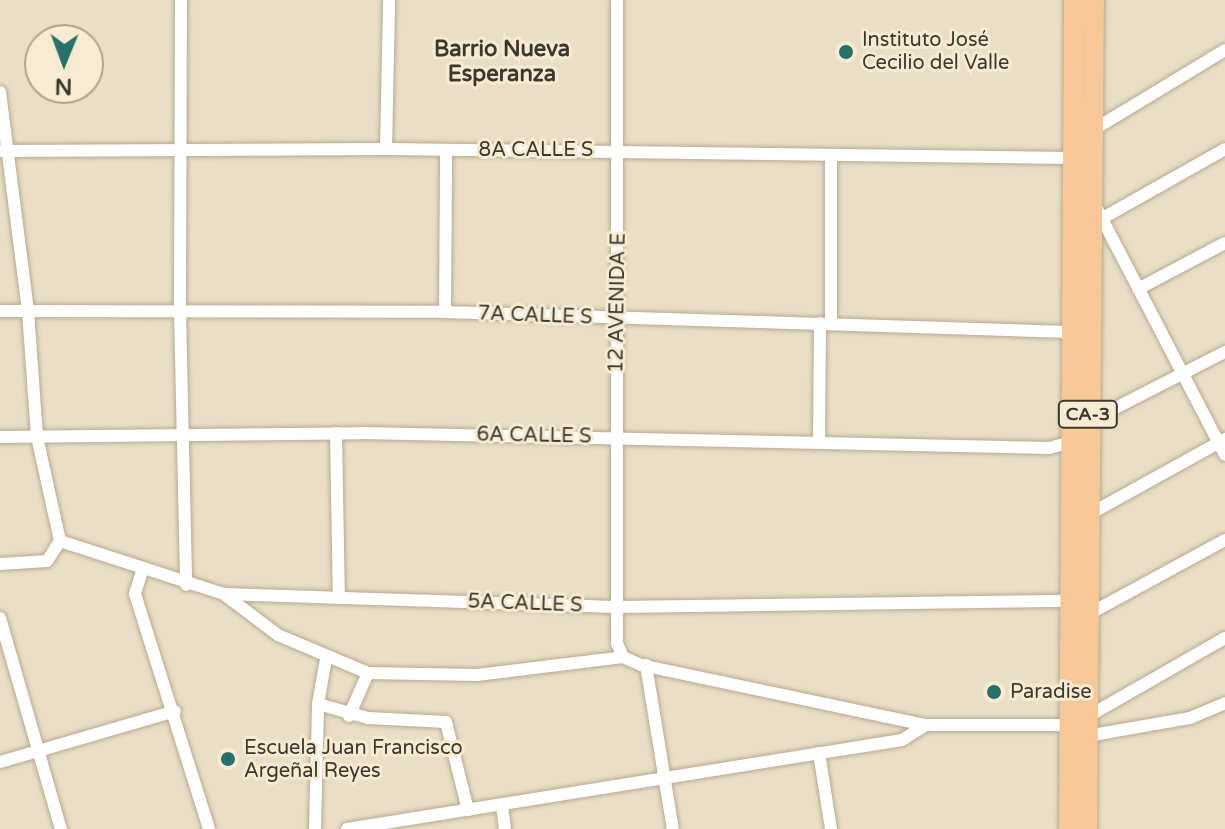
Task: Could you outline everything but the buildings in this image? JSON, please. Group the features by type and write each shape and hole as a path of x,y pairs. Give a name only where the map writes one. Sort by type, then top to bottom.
{"highway":[{"name":"CA-3","path":"1069,829 1081,726 1087,615 1087,515 1075,432 1069,332 1074,0"},
{"name":"CA-3","path":"1087,829 1069,601 1075,432 1092,196 1094,0"}],"street":[{"path":"181,0 180,312 186,585"},
{"path":"386,149 389,0"},
{"name":"12 AVENIDA E","path":"617,0 620,319 615,438 616,607 617,643 623,657"},
{"path":"1093,130 1225,50"},
{"path":"0,92 4,151 28,311 37,437 60,541 47,561 0,564"},
{"name":"8A CALLE S","path":"4,151 181,153 386,149 1072,158"},
{"path":"1101,219 1225,149"},
{"path":"445,312 446,150"},
{"path":"819,442 831,156"},
{"path":"1087,515 1223,446 1101,219 1092,196"},
{"path":"1138,289 1225,243"},
{"name":"7A CALLE S","path":"0,311 445,312 1069,332"},
{"name":"6A CALLE S","path":"0,437 336,433 1049,448 1225,352"},
{"path":"336,433 339,598"},
{"path":"1087,615 1225,540"},
{"name":"5A CALLE S","path":"60,541 142,571 224,594 616,607 1069,601"},
{"path":"142,571 135,594 175,711 209,829"},
{"path":"224,594 278,635 326,659 368,673 477,675 623,657 646,665 926,725 1081,726 1190,718 1225,703"},
{"path":"0,618 61,829"},
{"path":"1081,726 1225,638"},
{"path":"315,829 318,704 326,659"},
{"path":"646,665 673,829"},
{"path":"349,716 368,673"},
{"path":"318,704 349,716 446,722 468,810"},
{"path":"0,762 175,711"},
{"path":"347,829 403,825 468,810 902,740 926,725"},
{"path":"819,753 831,829"},
{"path":"502,805 505,829"}],"place":[{"name":"Instituto José Cecilio del Valle","path":"846,52"},
{"name":"Paradise","path":"994,692"},
{"name":"Escuela Juan Francisco Argeñal Reyes","path":"228,759"}],"district":[{"name":"Barrio Nueva Esperanza","path":"502,62"}]}
